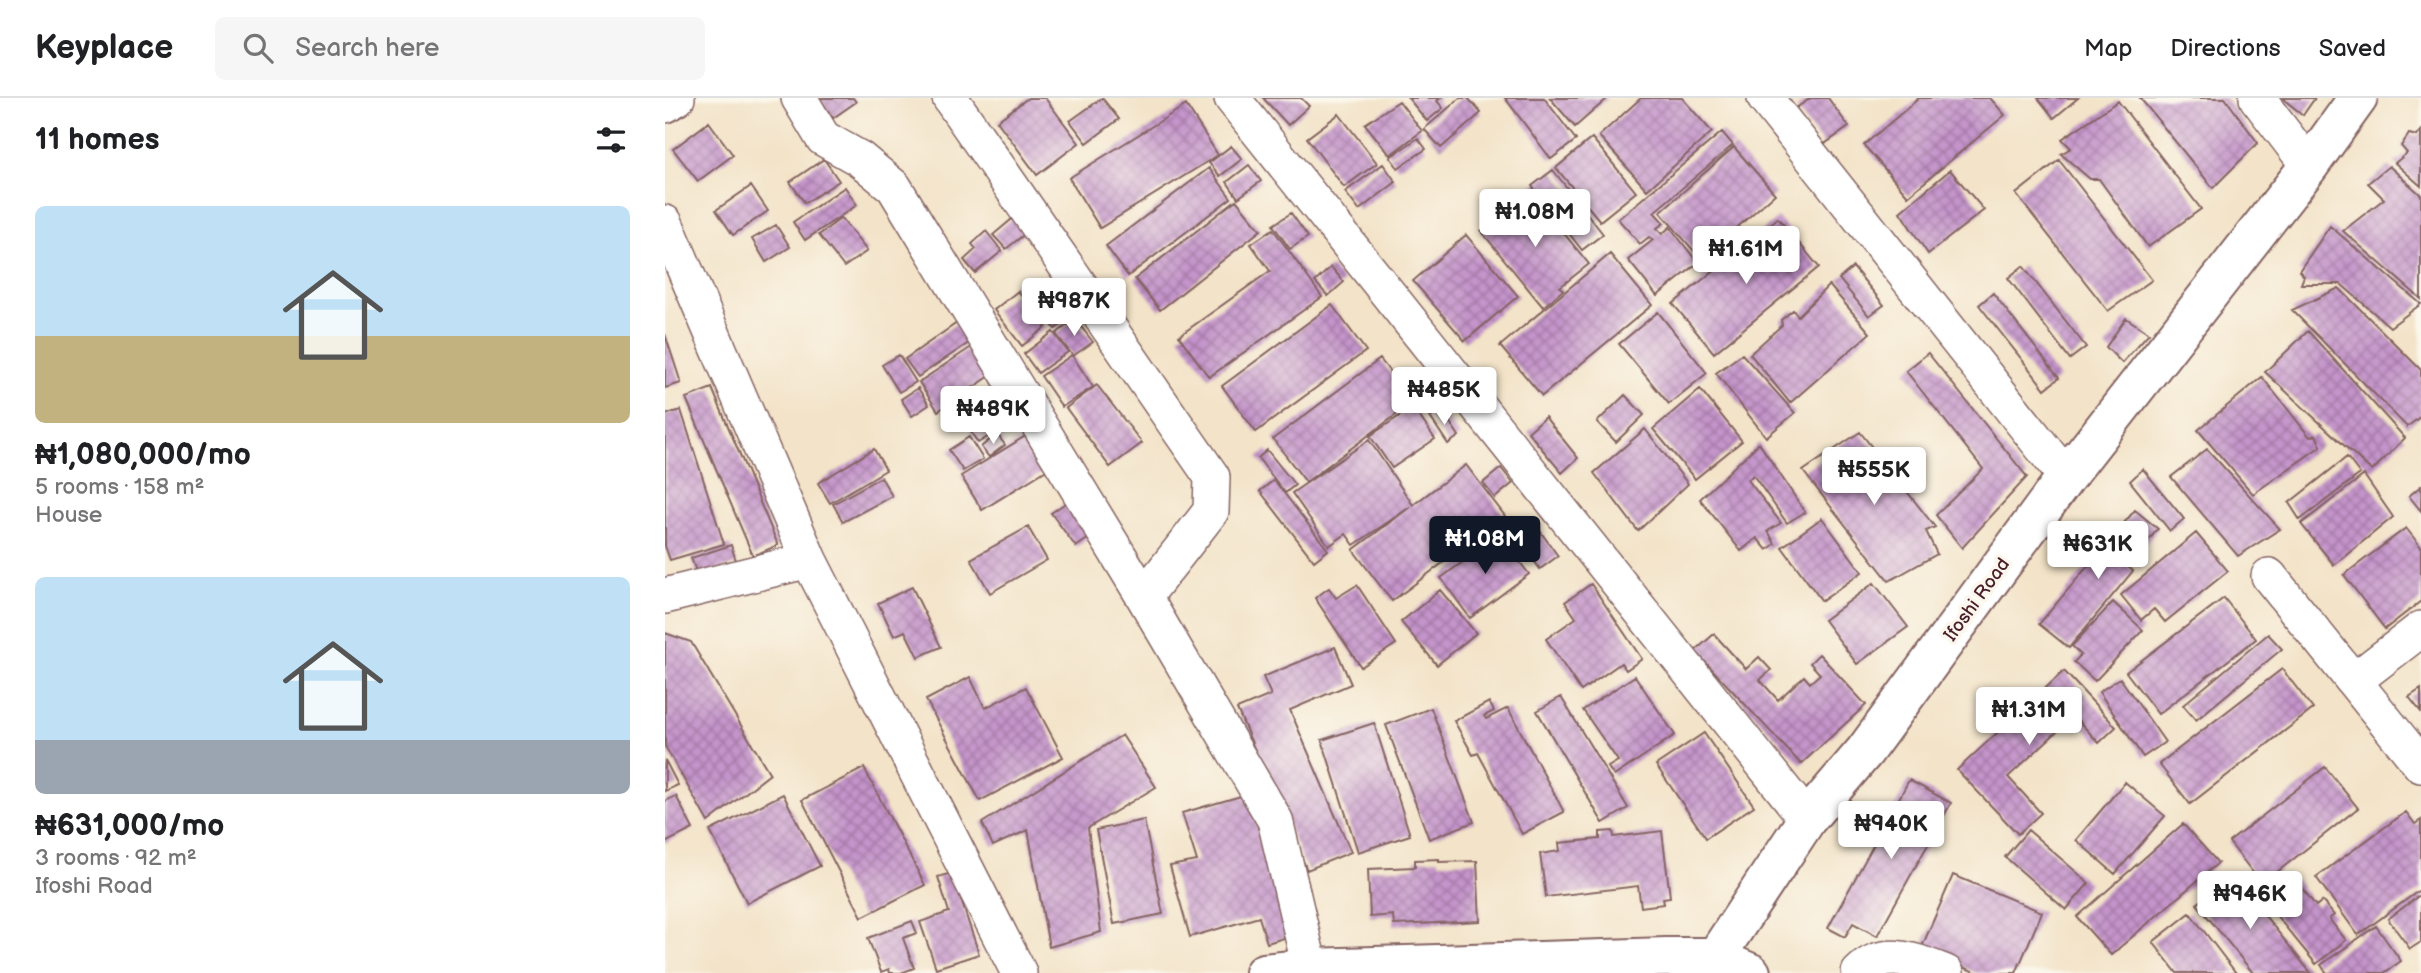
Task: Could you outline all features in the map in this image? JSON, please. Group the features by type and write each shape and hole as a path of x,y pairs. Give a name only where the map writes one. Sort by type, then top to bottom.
{"main road":[{"name":"Ifoshi Road","path":"1709,965 1807,818 1865,751 2066,477 2309,166 2358,98"},
{"path":"1266,973 1310,968 1668,957 1751,973"}],"street":[{"path":"665,105 677,98"},
{"path":"799,98 823,138 860,159 894,187 1145,597 1275,820 1310,968"},
{"path":"950,98 1212,477 1211,511 1145,597"},
{"path":"1232,98 1807,818"},
{"path":"1765,98 2066,477"},
{"path":"2257,98 2309,166"},
{"path":"665,223 809,560 1019,973"},
{"path":"665,596 809,560"},
{"path":"2269,576 2421,765"},
{"path":"2355,680 2421,629"},
{"path":"1859,973 1883,958 1910,959 1946,973"}],"building":[{"path":"853,98 856,102 833,118 820,99"},
{"path":"1028,98 1045,98 1079,143 1037,175 997,121"},
{"path":"1102,98 1119,119 1087,143 1070,121"},
{"path":"1263,98 1301,98 1309,106 1288,125"},
{"path":"1408,98 1441,98 1437,101 1443,108 1427,121"},
{"path":"1460,98 1468,98 1481,113 1441,148 1424,129"},
{"path":"1505,98 1544,98 1576,140 1551,159"},
{"path":"1550,98 1608,98 1575,127"},
{"path":"1641,98 1682,98 1712,132 1647,190 1599,136"},
{"path":"1811,98 1828,98 1849,127 1823,145 1796,108"},
{"path":"1919,98 1990,98 2005,115 1908,196 1864,145"},
{"path":"2038,98 2078,98 2054,118"},
{"path":"2140,98 2225,98 2258,143 2213,188"},
{"path":"2282,98 2315,98 2303,115"},
{"path":"1399,101 1422,131 1390,155 1365,124"},
{"path":"2118,101 2201,209 2148,247 2099,179 2090,179 2061,154 2071,148 2062,139"},
{"path":"1186,105 1218,155 1100,228 1069,178"},
{"path":"1339,114 1377,163 1344,187 1307,138"},
{"path":"709,122 733,155 698,181 673,149"},
{"path":"2421,131 2421,186 2395,163 2407,153 2401,146 2409,134 2417,136"},
{"path":"1722,132 1733,145 1654,212 1664,223 1657,228 1662,234 1670,227 1698,263 1657,296 1628,260 1653,240 1649,237 1640,244 1618,219"},
{"path":"1418,138 1426,149 1398,168 1390,157"},
{"path":"1592,138 1636,192 1600,221 1556,168"},
{"path":"1231,146 1242,159 1220,176 1209,163"},
{"path":"1734,147 1775,194 1701,259 1660,212"},
{"path":"824,159 839,181 805,203 790,182"},
{"path":"2059,160 2152,280 2108,311 2016,194"},
{"path":"1383,164 1396,182 1359,210 1345,192"},
{"path":"1249,165 1261,181 1238,198 1227,182"},
{"path":"2389,166 2421,195 2421,299 2343,231 2384,199 2368,183"},
{"path":"1209,168 1231,198 1128,276 1106,246"},
{"path":"1553,170 1603,234 1582,250 1532,186"},
{"path":"1950,170 1984,210 1928,254 1900,212"},
{"path":"751,186 768,211 733,235 716,210"},
{"path":"845,187 857,205 805,240 793,222"},
{"path":"1530,192 1589,264 1560,287 1563,290 1543,307 1481,231"},
{"path":"1236,200 1261,230 1160,310 1135,279"},
{"path":"1291,213 1308,237 1290,249 1273,225"},
{"path":"1018,214 1031,229 1006,249 993,235"},
{"path":"841,218 867,251 844,267 819,235"},
{"path":"1778,218 1819,267 1714,353 1673,304"},
{"path":"776,225 790,247 766,262 752,239"},
{"path":"2330,226 2421,304 2390,327 2341,284 2301,284 2304,276 2299,271"},
{"path":"1273,229 1322,297 1209,377 1179,336 1270,271 1251,244"},
{"path":"986,231 1002,251 975,273 964,260 976,249 972,244"},
{"path":"1466,235 1518,296 1465,341 1413,281"},
{"path":"1610,254 1652,305 1542,396 1500,346"},
{"path":"2023,266 2086,347 2070,359 2008,278"},
{"path":"1331,267 1344,282 1328,296 1315,282"},
{"path":"1853,267 1884,305 1869,316 1839,279"},
{"path":"1829,285 1870,333 1790,403 1750,354 1782,325 1781,320 1793,310 1798,316"},
{"path":"2339,288 2421,370 2421,416 2407,427 2292,310"},
{"path":"1018,291 1046,327 1022,346 994,310"},
{"path":"1993,293 2059,378 2045,389 1979,305"},
{"path":"1060,298 1073,316 1055,329 1042,311"},
{"path":"1332,305 1366,351 1256,432 1222,386"},
{"path":"1658,312 1707,373 1669,404 1619,344"},
{"path":"2126,318 2149,333 2122,363 2106,347"},
{"path":"1075,319 1093,342 1073,356 1056,334"},
{"path":"957,323 970,342 918,377 905,359"},
{"path":"2308,331 2405,438 2372,471 2265,372"},
{"path":"1053,332 1068,352 1038,373 1024,354"},
{"path":"665,334 681,383 665,388"},
{"path":"973,346 993,374 938,411 919,382"},
{"path":"1928,353 2027,477 1962,548 1936,515 1983,469 1906,371"},
{"path":"1742,354 1795,413 1766,437 1716,373"},
{"path":"899,355 916,382 899,392 882,365"},
{"path":"1072,355 1093,387 1062,407 1041,376"},
{"path":"1380,359 1413,402 1306,482 1273,439"},
{"path":"2262,377 2310,437 2316,435 2321,446 2253,494 2198,430"},
{"path":"1097,385 1142,443 1110,467 1066,408"},
{"path":"712,388 778,545 753,556 686,398"},
{"path":"918,388 929,405 912,416 901,399"},
{"path":"1700,389 1742,441 1695,479 1653,429"},
{"path":"1625,395 1644,415 1616,442 1597,422"},
{"path":"1413,407 1435,439 1392,468 1370,436"},
{"path":"1441,409 1459,436 1448,444 1430,417"},
{"path":"681,410 724,544 670,560 665,546 665,415"},
{"path":"984,416 994,433 978,443 967,426"},
{"path":"1545,417 1578,458 1562,473 1528,432"},
{"path":"1645,429 1688,484 1638,531 1594,473"},
{"path":"1032,432 1053,466 982,510 961,476"},
{"path":"1860,432 1935,527 1926,531 1937,554 1889,581 1803,471"},
{"path":"997,434 1005,445 989,457 981,447"},
{"path":"969,437 983,459 963,471 949,450"},
{"path":"1369,440 1413,505 1466,465 1505,516 1392,601 1353,550 1410,507 1354,545 1346,534 1329,546 1292,493"},
{"path":"1759,443 1805,512 1787,523 1753,475 1748,480 1781,523 1768,531 1775,544 1767,550 1757,538 1741,551 1700,499"},
{"path":"874,449 886,470 830,503 818,483"},
{"path":"2207,449 2280,529 2238,556 2171,477"},
{"path":"1267,450 1295,485 1285,493 1258,458"},
{"path":"2347,457 2360,474 2300,520 2289,503"},
{"path":"1501,468 1513,483 1495,498 1483,483"},
{"path":"2143,469 2184,519 2170,531 2130,481"},
{"path":"2364,475 2393,517 2334,565 2301,524"},
{"path":"881,477 892,496 843,522 833,504"},
{"path":"1274,480 1328,550 1314,561 1260,491"},
{"path":"2421,486 2421,511 2409,496"},
{"path":"1067,502 1092,536 1076,547 1051,513"},
{"path":"2135,510 2158,529 2127,566 2133,571 2069,648 2039,624"},
{"path":"1822,518 1862,572 1822,601 1782,547"},
{"path":"1028,527 1047,560 990,593 971,559"},
{"path":"2406,528 2421,547 2421,601 2385,629 2344,575"},
{"path":"1540,531 1558,556 1540,569 1522,544"},
{"path":"2196,533 2228,571 2165,622 2154,609 2141,620 2121,595"},
{"path":"1499,535 1529,574 1470,618 1441,578"},
{"path":"731,545 737,564 698,576 691,558"},
{"path":"1874,583 1908,627 1857,664 1824,620"},
{"path":"1591,584 1642,659 1626,670 1621,663 1581,691 1546,639 1576,618 1565,602"},
{"path":"1357,585 1396,644 1361,667 1315,598 1329,588 1336,598"},
{"path":"912,587 941,647 918,657 905,631 894,636 878,603"},
{"path":"1440,590 1476,633 1437,665 1401,622"},
{"path":"2224,598 2256,639 2158,714 2126,672"},
{"path":"2113,602 2143,630 2095,681 2074,662 2081,655 2072,646"},
{"path":"665,633 691,642 770,774 708,822 665,746"},
{"path":"1714,634 1746,669 1759,657 1771,670 1760,680 1778,700 1804,676 1810,683 1820,674 1810,663 1819,654 1866,705 1801,764 1695,651"},
{"path":"2268,634 2282,649 2196,720 2183,705"},
{"path":"1335,647 1351,684 1290,710 1351,852 1307,870 1237,709 1271,695 1263,677"},
{"path":"2282,669 2313,709 2190,804 2159,764"},
{"path":"2064,671 2116,727 2099,743 2074,716 2008,777 2041,813 2018,834 1957,770"},
{"path":"1635,676 1675,735 1614,776 1608,767 1618,761 1583,710"},
{"path":"970,677 985,708 1026,687 1063,757 980,801 926,700"},
{"path":"2120,678 2165,742 2143,757 2099,692"},
{"path":"2421,689 2421,712 2409,697"},
{"path":"1561,697 1628,808 1603,823 1537,711"},
{"path":"1489,702 1494,711 1484,716 1486,719 1508,708 1564,812 1522,834 1478,753 1473,755 1454,721"},
{"path":"1431,708 1474,822 1429,839 1386,725"},
{"path":"1374,723 1410,835 1358,852 1322,740"},
{"path":"1704,733 1754,806 1706,838 1656,765"},
{"path":"1122,735 1156,787 1088,828 1101,932 1049,947 1028,830 993,846 982,823"},
{"path":"665,760 678,785 665,791"},
{"path":"2325,767 2358,808 2262,884 2229,842"},
{"path":"864,768 925,885 862,917 802,800"},
{"path":"1909,780 1951,803 1877,936 1853,923 1845,937 1828,928"},
{"path":"2125,782 2165,816 2115,874 2076,840"},
{"path":"783,794 820,866 747,903 710,831"},
{"path":"1248,794 1291,936 1267,943 1259,917 1190,937 1170,866 1197,861 1182,813"},
{"path":"676,796 693,829 665,843 665,801"},
{"path":"2406,812 2415,824 2421,820 2421,889 2358,935 2316,877"},
{"path":"1144,820 1163,914 1114,924 1096,830"},
{"path":"2183,824 2218,863 2111,955 2077,917"},
{"path":"2028,830 2089,883 2066,910 2005,857"},
{"path":"1613,831 1614,837 1662,831 1670,897 1663,898 1664,904 1641,907 1638,886 1546,897 1540,854 1560,851 1559,843 1600,839 1600,832"},
{"path":"1439,859 1439,862 1477,861 1480,921 1394,925 1393,915 1370,917 1368,869 1415,867 1415,860"},
{"path":"952,873 979,954 936,968 920,922 949,912 938,877"},
{"path":"1953,875 2042,912 2016,973 1977,973 1921,949"},
{"path":"2233,876 2311,973 2253,973 2197,904"},
{"path":"2295,879 2316,906 2322,901 2334,915 2329,919 2346,940 2316,964 2266,903"},
{"path":"2421,894 2421,942 2410,949 2388,919"},
{"path":"2190,913 2236,973 2177,973 2153,942"},
{"path":"912,921 917,933 903,938 914,968 901,973 890,973 889,969 881,972 868,938"},
{"path":"2376,926 2401,961 2384,973 2327,973 2321,965"}]}
